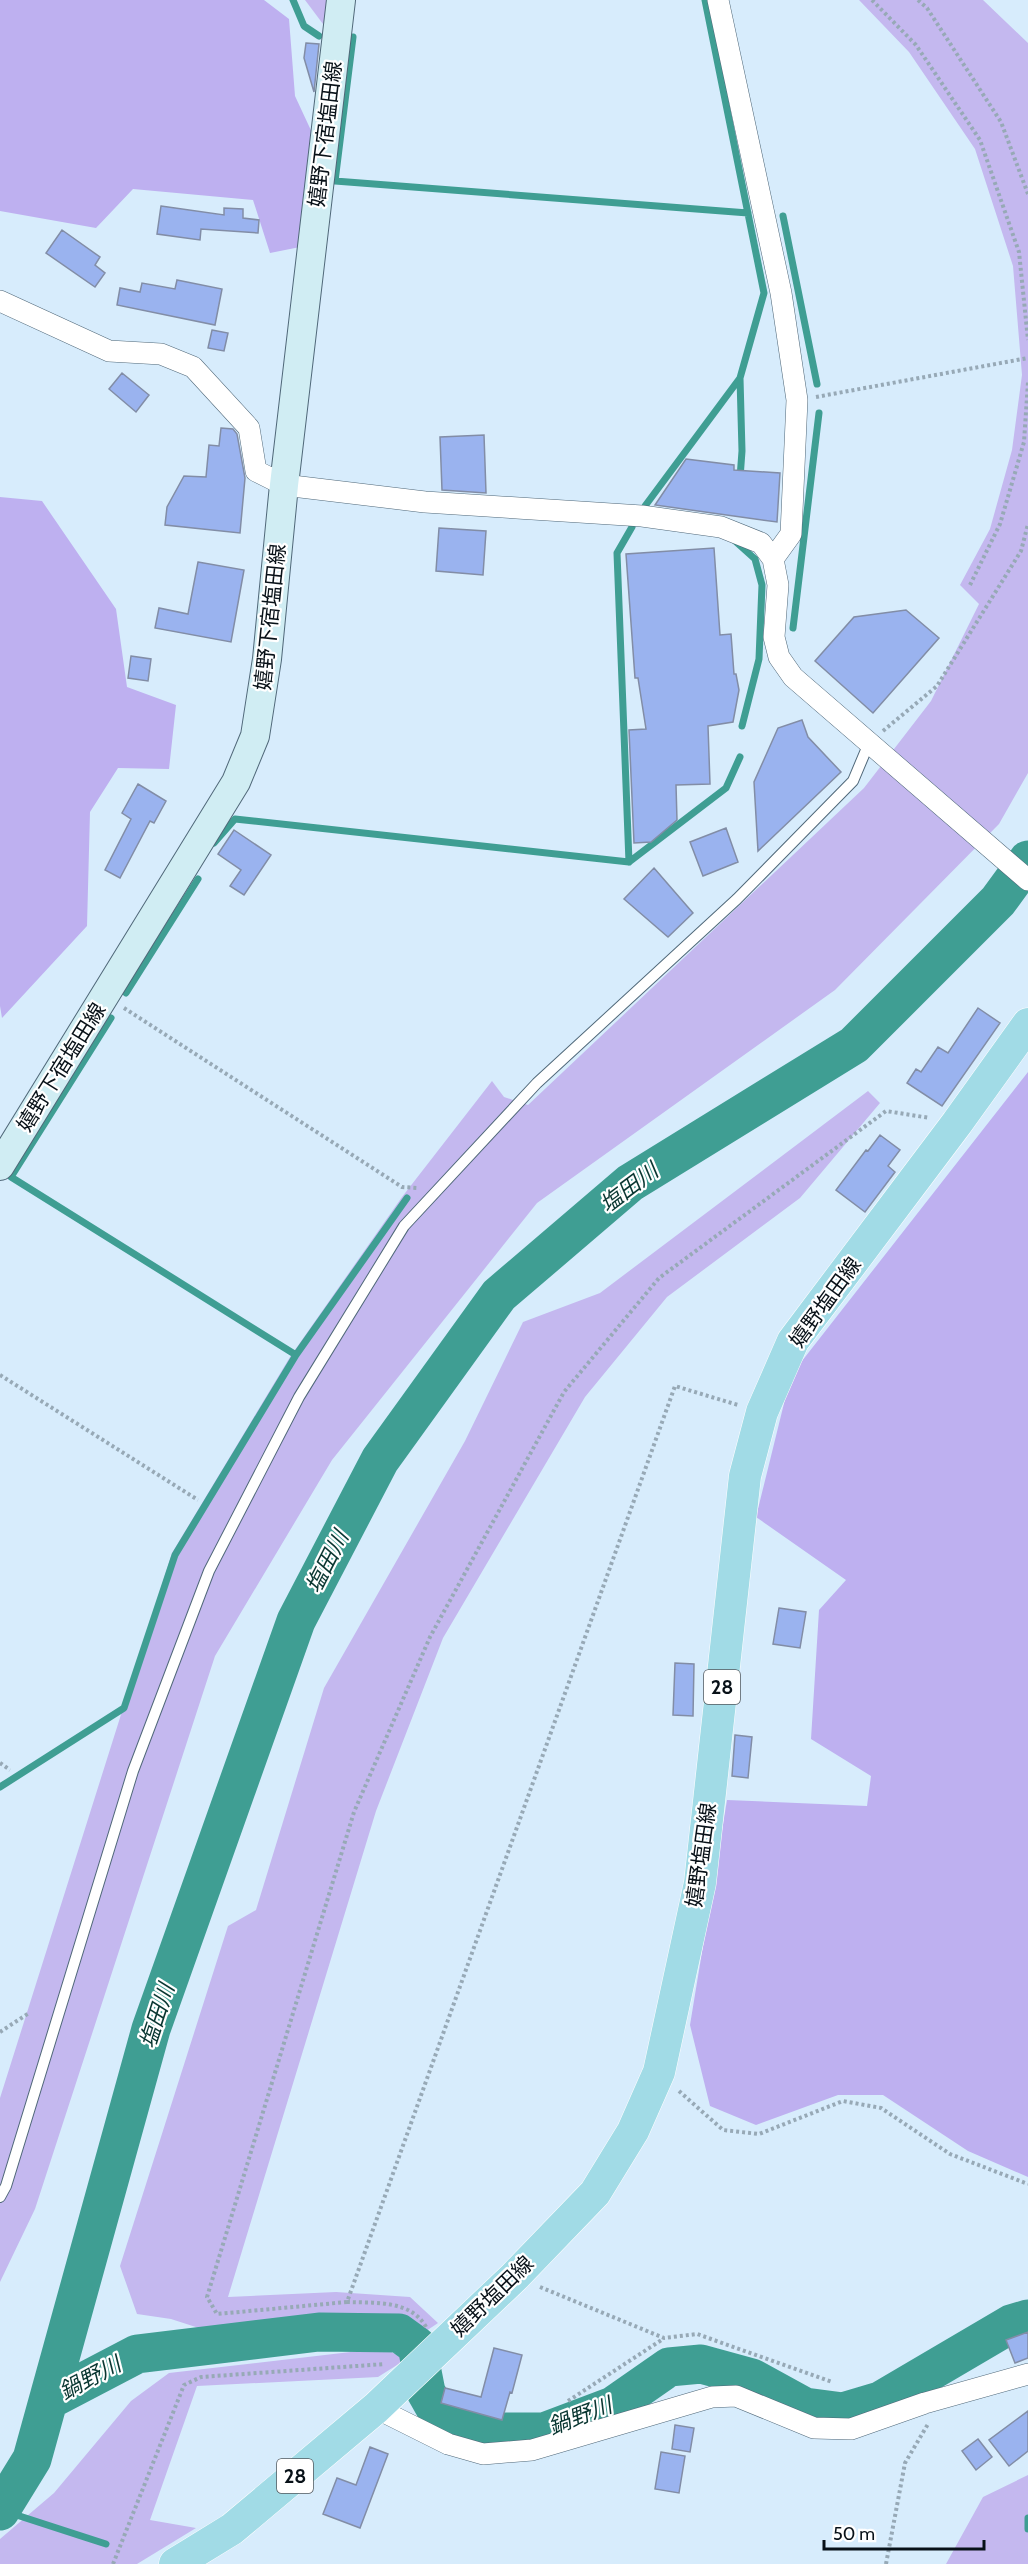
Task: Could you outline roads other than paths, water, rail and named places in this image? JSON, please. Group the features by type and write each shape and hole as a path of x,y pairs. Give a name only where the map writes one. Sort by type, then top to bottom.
{"main road":[{"name":"嬉野下宿塩田線","path":"0,1166 236,782 255,736 267,659 284,485 340,0"},
{"name":"嬉野塩田線","path":"175,2564 232,2529 376,2408 514,2277 595,2193 633,2131 658,2073 700,1883 745,1476 762,1412 793,1341 957,1123 1028,1024"}],"street":[{"path":"718,0 781,293 797,400 791,534 773,559"},
{"path":"0,301 109,351 161,354 193,367 249,428 256,471 284,485 425,502 642,516 721,527 761,543 773,559 778,585 774,637 779,657 793,677 1028,880"},
{"path":"376,2408 448,2444 483,2454 532,2450 712,2397 736,2396 814,2428 851,2429 925,2403 1028,2374"}],"lane":[{"path":"0,2198 6,2186 133,1772 209,1570 299,1397 404,1226 537,1083 737,899 853,781 874,747"}],"waterway":[{"path":"293,0 304,26 319,36"},
{"path":"705,0 764,293 740,378 742,451 740,478"},
{"path":"353,37 335,181 748,213"},
{"path":"783,216 817,384"},
{"path":"645,506 740,378"},
{"path":"793,628 819,413"},
{"path":"214,843 235,819 629,862 617,553 632,527"},
{"path":"735,541 755,559 762,585 759,659 742,726"},
{"path":"629,862 726,788 740,757"},
{"name":"塩田川","path":"0,2511 32,2459 151,2029 296,1621 380,1460 499,1295 630,1183 854,1045 998,901 1028,860"},
{"path":"126,993 198,879"},
{"path":"0,1787 124,1708 175,1555 296,1355 11,1177 111,1018"},
{"path":"296,1355 407,1198"},
{"name":"鍋野川","path":"51,2399 137,2354 319,2332 399,2333 417,2346 426,2392 439,2415 487,2432 544,2432 613,2406 669,2367 701,2364 752,2378 805,2407 843,2412 880,2401 1011,2324 1028,2319"},
{"path":"1,2510 106,2544"},
{"path":"1028,2518 1028,2529"}]}
